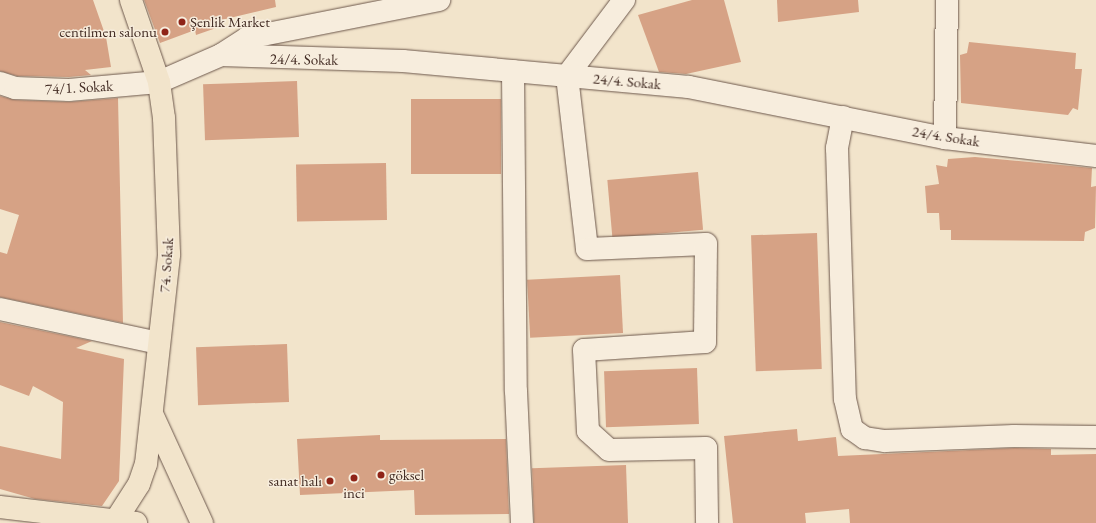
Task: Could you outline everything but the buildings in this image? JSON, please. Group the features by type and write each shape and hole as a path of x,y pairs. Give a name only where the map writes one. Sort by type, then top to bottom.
{"main road":[{"name":"74. Sokak","path":"131,0 159,82 164,118 169,254 158,344 153,416 202,523"},
{"path":"0,507 122,522 140,484 153,416"}],"street":[{"path":"221,55 247,38 439,0"},
{"path":"624,0 567,76 587,249 706,244 705,342 584,350 588,431 609,450 706,448 707,523"},
{"path":"945,138 947,0"},
{"name":"24/4. Sokak","path":"159,82 221,55 403,61 689,87 945,138 1096,156"},
{"path":"513,71 516,391 522,523"},
{"name":"74/1. Sokak","path":"0,83 15,88 69,90 159,82"},
{"path":"843,117 838,156 844,399 852,428 866,438 885,441 1014,436 1096,437"},
{"path":"0,308 158,344"}],"place":[{"name":"Şenlik Market","path":"182,22"},
{"name":"centilmen salonu","path":"165,32"},
{"name":"göksel","path":"381,475"},
{"name":"inci","path":"354,478"},
{"name":"sanat halı","path":"330,481"}]}
